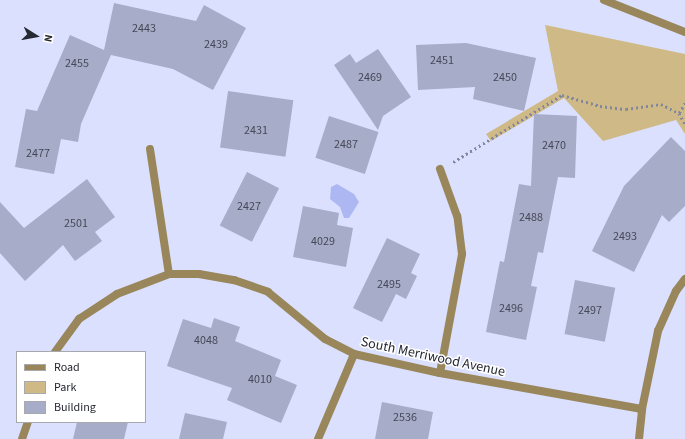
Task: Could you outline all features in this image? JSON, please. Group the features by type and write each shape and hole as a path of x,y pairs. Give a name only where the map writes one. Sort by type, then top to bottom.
{"street":[{"path":"604,0 685,32"},
{"path":"56,351 79,319 117,294 169,274 150,149"},
{"path":"440,169 457,216 462,254 440,373"},
{"name":"South Merriwood Avenue","path":"169,274 199,274 234,280 268,292 325,339 354,354 440,373 642,409"},
{"path":"639,439 642,409 658,331 676,291 685,278"},
{"path":"318,439 354,354"},
{"path":"22,439 28,423"}],"path":[{"path":"440,169 562,95 600,106 626,109 661,104 679,114 685,124"},
{"path":"679,114 685,103"}],"green space":[{"path":"545,25 685,54 685,134 676,120 603,141 564,98 491,141 486,134 558,91"}],"water":[{"path":"337,184 354,194 359,202 349,218 344,218 340,207 330,199 331,187"}],"building":[{"path":"114,3 196,21 204,5 246,28 213,90 173,69 111,55 81,124 78,142 61,139 54,174 15,167 26,109 37,111 70,35 104,50"},
{"path":"466,43 536,58 524,111 473,99 475,87 418,90 416,45"},
{"path":"378,49 411,97 383,116 378,130 334,65 350,54 356,63"},
{"path":"228,91 293,100 285,157 220,147"},
{"path":"534,114 577,116 575,178 558,177 543,253 538,252 531,286 537,287 526,340 486,332 500,261 504,262 519,184 531,186"},
{"path":"329,116 378,132 365,174 315,158"},
{"path":"671,137 685,151 685,206 669,222 662,215 634,272 592,251 624,186"},
{"path":"247,172 279,188 252,242 220,225"},
{"path":"87,179 115,217 95,232 102,241 75,261 63,245 25,281 0,253 0,202 24,228"},
{"path":"303,206 339,213 337,225 353,228 346,267 293,257"},
{"path":"387,238 420,254 411,273 417,276 406,299 396,294 382,322 353,308"},
{"path":"575,280 615,288 605,342 565,334"},
{"path":"214,318 240,327 235,341 281,360 275,376 297,385 281,423 227,400 232,388 167,366 183,319 211,328"},
{"path":"382,402 433,412 428,439 375,439"},
{"path":"185,413 227,422 223,439 179,439"},
{"path":"77,423 128,423 124,439 73,439"}]}
